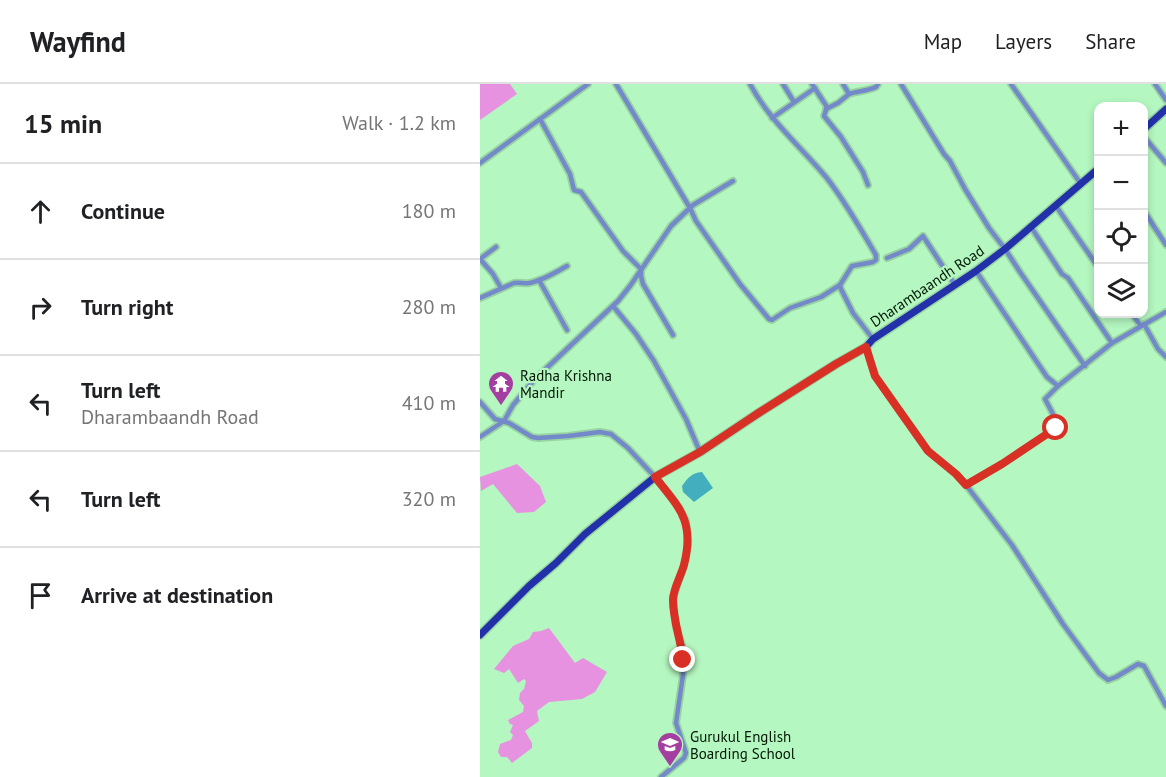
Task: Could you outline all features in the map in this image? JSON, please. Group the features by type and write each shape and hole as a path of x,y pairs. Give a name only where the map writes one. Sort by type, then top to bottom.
{"main road":[{"path":"1148,125 1166,109"},
{"name":"Dharambaandh Road","path":"480,635 585,534 655,477 700,452 866,347 873,339 976,271 1094,173"}],"street":[{"path":"480,163 588,84"},
{"path":"616,84 696,221 734,275 772,320 790,308 821,297 840,285 852,267 873,262 876,260 876,255 837,192 758,100 750,84"},
{"path":"783,84 794,102"},
{"path":"843,84 849,94"},
{"path":"826,110 849,94 872,89 878,84"},
{"path":"902,84 989,228 1085,366"},
{"path":"1011,84 1081,184"},
{"path":"1155,84 1166,100"},
{"path":"772,117 813,86 825,103 824,116 841,137 863,172 868,185"},
{"path":"540,119 570,174 574,190 581,192 623,251 641,269 643,284 673,335"},
{"path":"1148,143 1166,163"},
{"path":"480,437 504,422 513,405 535,379 613,306 630,286 671,226 690,208 733,181"},
{"path":"1056,206 1096,264"},
{"path":"1148,218 1166,245"},
{"path":"1030,227 1112,343"},
{"path":"887,258 909,249 923,236 954,285"},
{"path":"496,247 480,259 501,288"},
{"path":"480,298 514,283 528,284 567,266"},
{"path":"976,271 1047,377 1058,386"},
{"path":"538,280 567,330"},
{"path":"840,285 853,313 873,339"},
{"path":"613,306 654,361 686,419 700,452"},
{"path":"966,485 1056,428 1055,418 1045,399 1112,343 1166,312"},
{"path":"1136,318 1166,357"},
{"path":"866,347 875,376 928,451 966,485 1012,545 1063,624 1099,673 1110,680 1138,664 1144,666 1165,703"},
{"path":"480,402 495,419 532,437 600,432 611,434 628,448 655,477 684,516 688,544 673,598 683,660 676,723 686,753 684,758 661,777"}],"shaded area":[{"path":"480,84 510,84 517,94 480,120"},
{"path":"517,464 540,486 546,502 534,512 517,513 493,484 481,491 480,477"},
{"path":"549,628 575,663 583,658 607,672 595,692 582,699 549,702 537,711 539,721 525,731 532,743 532,748 512,763 507,757 501,757 498,752 500,744 511,740 513,735 510,732 513,725 508,720 523,712 524,706 519,700 526,681 524,679 518,683 509,669 504,673 494,669 513,646 529,639 533,632"}],"water":[{"path":"702,472 713,488 694,502 683,492 682,486 692,475"}],"place":[{"name":"Radha Krishna Mandir","path":"501,407"},
{"name":"Gurukul English Boarding School","path":"670,768"}],"route":[{"path":"683,660 673,598 688,544 686,521 680,509 655,477 700,452 836,364 866,347 875,376 903,417 928,451 966,485 1056,428"}]}
